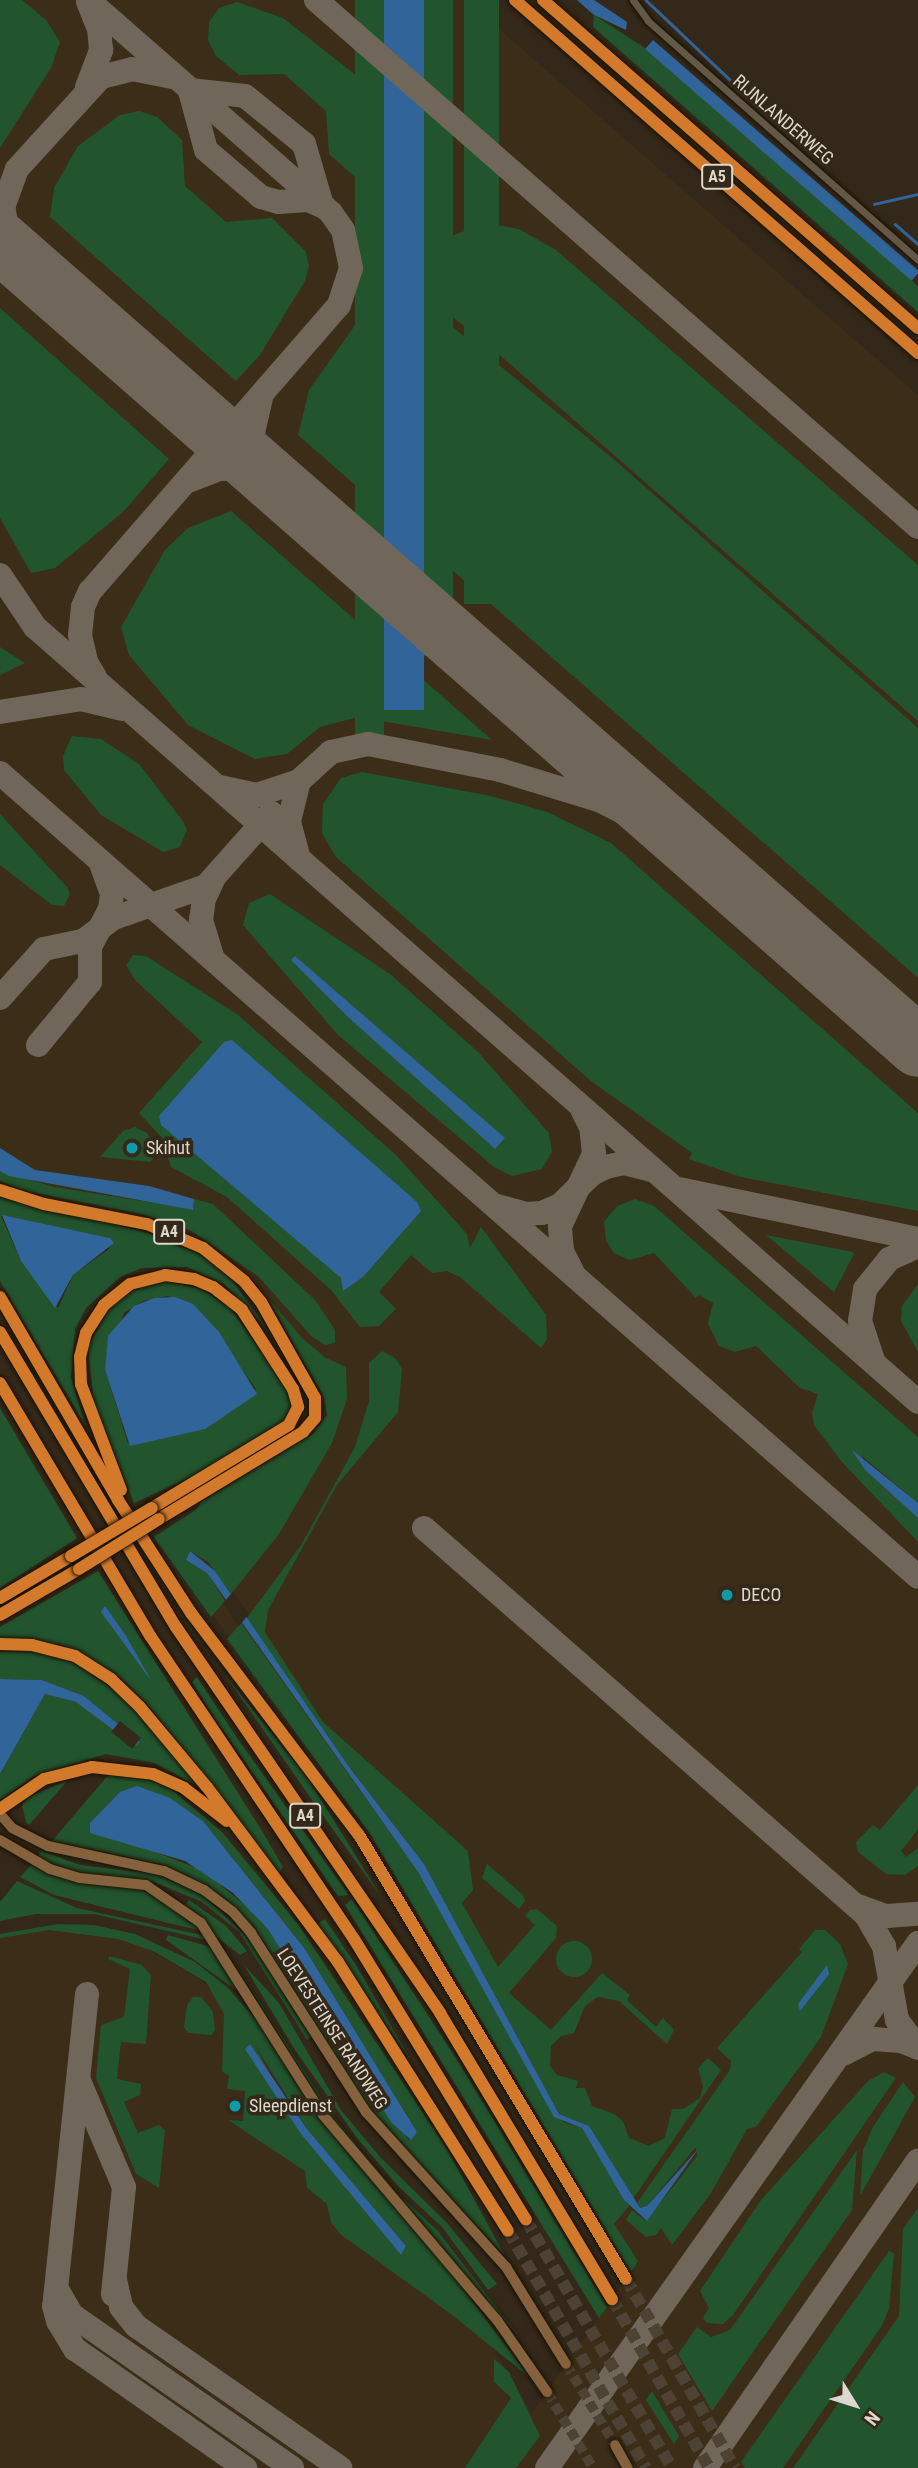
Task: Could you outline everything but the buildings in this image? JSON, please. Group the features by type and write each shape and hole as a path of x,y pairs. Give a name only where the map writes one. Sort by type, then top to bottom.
{"highway":[{"name":"A5","path":"515,0 918,353"},
{"name":"A5","path":"543,0 918,328"},
{"name":"A4","path":"0,1190 44,1205 148,1224 203,1248 244,1281 261,1302 315,1398 314,1418 303,1432 156,1513 71,1556 0,1598"},
{"name":"A4","path":"0,1615 79,1569 156,1513 289,1425 299,1407 293,1389 242,1310 213,1287 179,1275 146,1278 116,1292 94,1316 80,1357 87,1408 149,1547"},
{"name":"A4","path":"0,1297 149,1547 198,1623 359,1835 626,2279"},
{"name":"A4","path":"0,1332 176,1627 440,2012 612,2299"},
{"name":"A4","path":"0,1383 151,1637 354,1939 526,2220"},
{"path":"0,1644 51,1648 87,1662 111,1679 170,1742 242,1832 379,2022 508,2231"},
{"path":"0,1812 51,1776 69,1770 111,1768 153,1774 184,1788 242,1832"}],"street":[{"name":"RIJNLANDERWEG","path":"633,0 648,21 918,260"},
{"name":"LOEVESTEINSE RANDWEG","path":"0,1812 12,1828 48,1846 164,1871 204,1890 233,1912 251,1933 366,2112 506,2267 566,2364"},
{"path":"0,1840 50,1869 79,1878 146,1885 201,1923 329,2123 497,2320 547,2392"},
{"path":"615,2445 628,2468"}],"shaded area":[{"path":"0,0 466,0 918,395 918,2468 0,2468 0,1936 51,1929 106,1934 142,1946 204,1982 480,2327 532,2413 633,2268 395,1866 160,1542 322,1430 329,1413 325,1394 244,1274 216,1250 149,1219 75,1206 0,1183"}],"green space":[{"path":"0,0 22,0 46,20 60,42 51,68 0,148"},
{"path":"355,0 384,0 384,748 355,748"},
{"path":"424,0 453,0 453,656 424,656"},
{"path":"464,0 499,0 499,604 464,604"},
{"path":"237,2 283,18 357,76 400,134 403,154 396,171 379,181 354,176 329,154 326,111 284,74 239,75 216,56 208,40 209,22 219,8"},
{"path":"594,15 651,52 918,286 918,312 593,27"},
{"path":"139,111 157,117 182,140 185,186 226,222 272,218 306,252 309,266 305,281 260,355 236,381 50,217 54,188 78,146 120,115"},
{"path":"497,225 519,229 556,250 918,565 918,721 495,351 402,276 444,239 477,226"},
{"path":"397,281 617,462 918,728 918,978 298,435 309,390 358,321"},
{"path":"0,308 169,459 123,512 55,568 31,573 0,518"},
{"path":"231,511 492,740 358,717 320,727 287,754 255,759 188,725 129,655 121,627 165,550 188,528"},
{"path":"0,647 25,663 0,675"},
{"path":"72,736 101,739 139,764 183,821 187,830 180,847 163,852 101,815 64,770 63,756"},
{"path":"362,772 491,796 547,812 611,843 918,1113 918,1211 741,1177 689,1159 692,1153 591,1081 336,857 322,833 323,804 341,778"},
{"path":"0,814 67,887 70,894 64,906 52,905 0,865"},
{"path":"270,894 390,974 478,1052 549,1133 552,1152 542,1169 512,1176 494,1167 338,1035 243,925 249,903","holes":["295,957 504,1138 495,1149 349,1018 292,960"]},
{"path":"133,955 146,956 238,1015 396,1155 467,1234 470,1248 481,1227 546,1315 547,1339 541,1348 460,1277 447,1271 432,1273 411,1255 379,1292 396,1309 379,1326 360,1327 331,1290 227,1197 171,1167 162,1138 139,1113 202,1042 135,980 126,965","holes":["226,1176 363,1277 341,1278"]},
{"path":"135,1127 147,1133 156,1146 151,1162 100,1157 123,1131"},
{"path":"0,1171 54,1187 193,1209 194,1199 213,1204 316,1301 335,1330 335,1343 325,1345 312,1337 258,1276 190,1230 142,1214 26,1191 0,1181"},
{"path":"0,1193 154,1235 199,1254 232,1280 266,1327 224,1284 187,1267 142,1268 120,1277 86,1308 75,1329 71,1377 85,1425 0,1281","holes":["1,1216 110,1238 109,1249 73,1275 58,1308 21,1261"]},
{"path":"635,1199 654,1206 918,1437 918,1503 862,1456 865,1470 918,1518 918,1542 841,1461 814,1425 812,1413 818,1394 800,1388 756,1346 735,1352 719,1346 708,1324 713,1303 699,1295 696,1298 654,1253 630,1260 614,1253 606,1240 604,1222 617,1206"},
{"path":"766,1235 853,1252 854,1254 834,1292"},
{"path":"163,1281 201,1289 230,1308 294,1397 289,1418 197,1474 134,1503 94,1404 88,1347 112,1304 129,1291","holes":["168,1296 205,1317 256,1389 128,1443 105,1370 124,1313 143,1301"]},
{"path":"918,1284 918,1352 901,1321 902,1306"},
{"path":"268,1298 303,1339 326,1358 346,1367 347,1399 332,1443 279,1534 231,1594 208,1562 190,1551 186,1560 207,1573 225,1601 211,1617 154,1537 197,1509 201,1502 313,1434 327,1415 324,1397"},
{"path":"382,1351 396,1359 402,1369 398,1412 337,1485 268,1610 265,1632 323,1722 468,1851 473,1890 462,1903 498,1967 535,1925 525,1916 530,1910 537,1909 557,1926 556,1938 509,1993 551,2030 602,1973 630,1995 627,2000 656,2027 663,2018 674,2030 667,2044 619,2001 598,1997 585,2006 574,2033 561,2036 551,2046 550,2066 557,2075 578,2081 576,2088 585,2088 592,2106 614,2114 623,2121 629,2138 649,2146 665,2138 672,2109 683,2109 700,2098 703,2086 698,2068 708,2058 721,2070 633,2199 589,2126 559,2114 424,1864 349,1767 247,1618 301,1545 355,1447 369,1401 369,1363"},
{"path":"0,1408 77,1538 0,1588"},
{"path":"98,1571 262,1831 283,1867 279,1873 151,1709 121,1678 60,1644 0,1640 0,1627"},
{"path":"241,1623 418,1872 563,2122 582,2128 629,2206 614,2224 638,2261 631,2272 371,1835 227,1639"},
{"path":"33,1651 74,1662 130,1702 200,1788 155,1763 106,1754 34,1776 0,1800 0,1774 45,1694 76,1702 140,1742 84,1696 42,1680 0,1679 0,1652"},
{"path":"225,1675 308,1779 382,1898 319,1810"},
{"path":"197,1677 349,1895 338,1896 214,1717 192,1682"},
{"path":"110,1773 151,1780 172,1790 222,1832 298,1924 448,2151 505,2256 369,2109 259,1935 240,1913 211,1890 161,1864 52,1841","holes":["170,1798 203,1821 305,1949 417,2132 409,2140 359,2074 267,1928 246,1906 202,1870 129,1842"]},
{"path":"68,1780 29,1825 22,1805 27,1798"},
{"path":"918,1785 918,1829 901,1851 906,1857 918,1848 918,1866 905,1875 886,1874 858,1852 856,1842 873,1825 880,1830"},
{"path":"42,1851 80,1865 157,1874 205,1897 250,1940 311,2037 307,2040 239,1932 202,1902 154,1882 79,1873 36,1857"},
{"path":"487,1864 523,1895 525,1901 519,1909 482,1878"},
{"path":"31,1865 63,1878 148,1891 165,1899 205,1932 54,1895 20,1877"},
{"path":"17,1881 77,1908 211,1937 211,1941 94,1914 36,1914 0,1921 0,1902"},
{"path":"352,1899 456,2058 607,2307 599,2318 345,1905"},
{"path":"189,1900 226,1926 247,1951 240,1955 214,1935 184,1906"},
{"path":"325,1919 357,1967 412,2062 317,1924"},
{"path":"58,1924 94,1925 135,1934 195,1962 228,1988 257,2021 323,2122 450,2272 529,2377 451,2314 340,2234 331,2222 327,2204 307,2188 305,2171 228,2120 243,2121 245,2091 227,2089 229,2076 222,2071 224,2014 206,1982 153,1951 118,1939 49,1930 0,1938 0,1934","holes":["255,2045 307,2129 406,2246 401,2255 301,2134"]},
{"path":"815,1930 825,1930 840,1944 848,1964 821,2037 756,2127 747,2129 711,2193 672,2245 661,2228 656,2235 646,2237 626,2220 632,2210 646,2221 697,2156 696,2147 647,2206 640,2208 637,2203 730,2070 731,2061 717,2048 802,1952 799,1949"},
{"path":"168,1935 218,1949 241,1984 235,1989 166,1940"},
{"path":"574,1941 587,1946 592,1959 587,1972 574,1977 561,1972 556,1959 561,1946"},
{"path":"229,1954 334,2117 395,2191 437,2230 521,2339 331,2119"},
{"path":"109,1956 142,1965 151,1975 146,2044 121,2042 117,2079 141,2084 140,2095 124,2102 138,2133 159,2125 165,2130 159,2188 136,2174 96,2078 101,2025 124,2017 130,1969 108,1959"},
{"path":"244,1965 279,2003 341,2110 380,2157 447,2223 497,2284 488,2290 443,2228 399,2187 357,2138 295,2050"},
{"path":"193,1997 201,1997 213,2012 215,2030 211,2035 188,2033 184,2027 187,2005"},
{"path":"884,2072 896,2078 733,2315 723,2324 707,2323 703,2318 709,2308 700,2291 761,2200 868,2081"},
{"path":"903,2082 915,2097 860,2196 863,2150 873,2127"},
{"path":"857,2150 852,2210 712,2411 678,2354 697,2327 711,2337 730,2330"},
{"path":"918,2208 918,2468 793,2468 899,2316 903,2229"},
{"path":"889,2251 894,2253 889,2309 881,2327 783,2468 745,2468 741,2462"},
{"path":"494,2359 509,2372 540,2436 516,2468 465,2468 511,2398 494,2382"},
{"path":"652,2391 679,2436 674,2444 646,2400"}],"water":[{"path":"384,0 424,0 424,710 384,710"},
{"path":"577,0 594,0 627,22 626,30 594,15"},
{"path":"653,40 918,270 912,281 645,49"},
{"path":"295,956 505,1138 495,1149 349,1018 291,960"},
{"path":"232,1040 417,1202 421,1211 363,1277 343,1291 341,1278 161,1125 159,1116 224,1042"},
{"path":"0,1148 35,1170 149,1186 194,1199 193,1210 9,1176 0,1171"},
{"path":"2,1215 110,1238 114,1243 73,1275 55,1308 21,1261"},
{"path":"175,1297 193,1304 219,1332 257,1394 205,1429 130,1446 105,1370 108,1336 134,1306 154,1298"},
{"path":"852,1450 918,1503 918,1518 865,1470"},
{"path":"190,1551 215,1571 349,1767 424,1864 559,2114 589,2126 640,2208 647,2206 699,2148 647,2221 624,2200 582,2128 554,2117 418,1872 207,1573 186,1560"},
{"path":"105,1606 126,1636 152,1682 101,1612"},
{"path":"0,1679 42,1680 84,1696 140,1742 135,1746 76,1702 45,1694 0,1774"},
{"path":"137,1786 170,1798 203,1821 305,1949 417,2132 411,2140 392,2123 267,1928 233,1893 185,1861 90,1833 90,1823 120,1792"},
{"path":"827,1965 829,1974 800,2011 798,2004"},
{"path":"250,2044 307,2129 406,2246 401,2255 301,2134 245,2049"}],"pier":[{"path":"233,1592 249,1614 239,1626 223,1603"},
{"path":"120,1721 141,1738 132,1749 111,1732"}],"waterway":[{"path":"646,0 741,90"},
{"path":"755,105 820,158"},
{"path":"874,204 918,194"},
{"path":"895,224 918,244"}],"taxiway":[{"path":"88,0 331,213 343,230 351,268 339,305 90,591 83,607 80,635 86,662 95,677"},
{"path":"316,0 918,527"},
{"path":"87,87 101,50 99,29 88,2"},
{"path":"20,260 10,245 3,207 17,169 101,77 132,69 172,77"},
{"path":"190,90 245,96 304,144 322,205"},
{"path":"190,91 206,150 261,197 278,202 308,200 322,206"},
{"path":"261,398 253,433 256,451 264,470 279,486"},
{"path":"188,481 220,469 238,469 275,484"},
{"path":"0,575 35,627 918,1402"},
{"path":"0,712 81,699 122,709"},
{"path":"299,859 289,821 299,781 331,752 368,744 500,770 599,800 642,822 738,889"},
{"path":"0,773 918,1577"},
{"path":"220,787 257,795 299,781"},
{"path":"0,998 44,949 83,941 114,918 206,886 271,813"},
{"path":"38,1045 90,982 90,947 110,909 112,894 101,863"},
{"path":"212,956 201,920 204,899 214,878"},
{"path":"572,1271 562,1251 560,1226 594,1154 591,1127 583,1111"},
{"path":"497,1206 526,1214 542,1213 560,1205 592,1174 606,1167 624,1163 652,1170"},
{"path":"679,1189 918,1239"},
{"path":"873,1360 860,1321 865,1289 889,1259 918,1246"},
{"path":"424,1528 866,1915 884,1946 897,2020 918,2048"},
{"path":"858,1906 886,1916 918,1914"},
{"path":"547,2468 918,1943"},
{"path":"87,1994 54,2306 58,2321 75,2349 245,2468"},
{"path":"843,2054 873,2039 901,2041 917,2047"},
{"path":"79,2081 124,2187 113,2294"},
{"path":"705,2468 918,2160"},
{"path":"115,2280 121,2307 136,2326 340,2468"},
{"path":"58,2291 72,2315 292,2468"}],"runway":[{"path":"0,242 918,1046"}],"tunnel":[{"path":"526,2220 672,2468"},
{"path":"508,2231 646,2468"},
{"path":"626,2279 735,2468"},
{"path":"612,2299 709,2468"},
{"path":"566,2364 615,2445"},
{"path":"547,2392 593,2468"}],"place":[{"name":"Skihut","path":"132,1148"},
{"name":"DECO","path":"727,1595"},
{"name":"Sleepdienst","path":"235,2106"}]}
